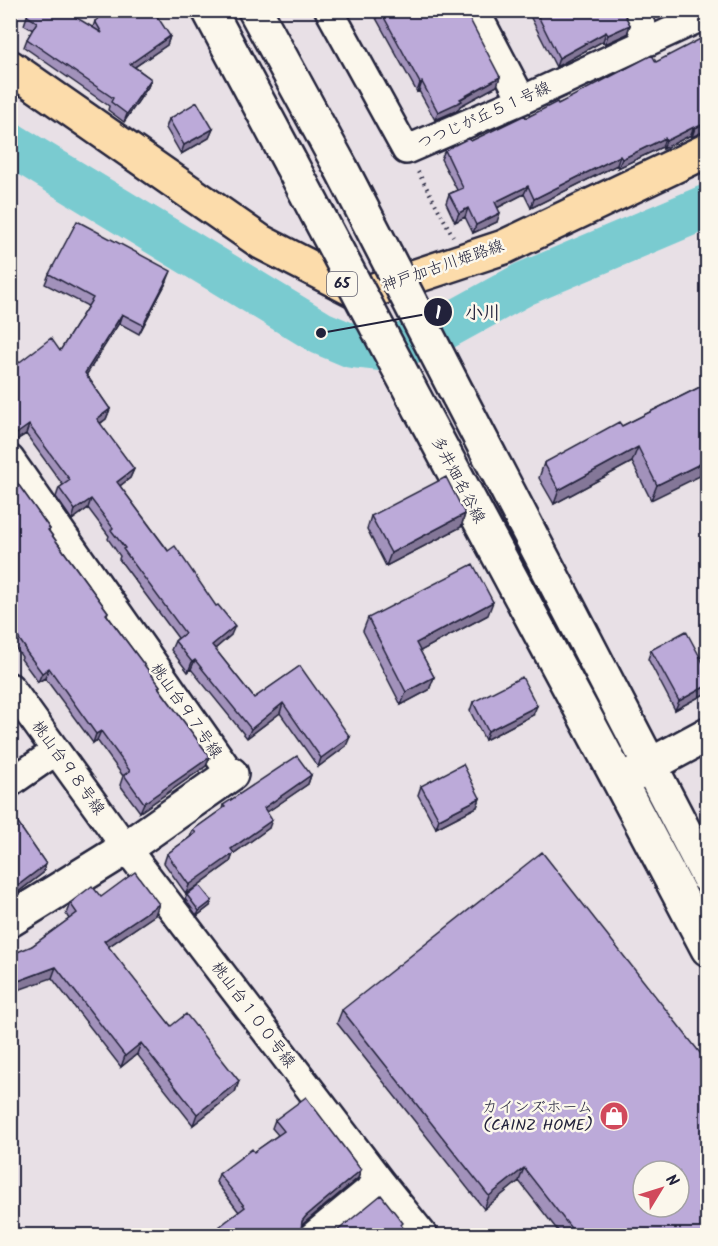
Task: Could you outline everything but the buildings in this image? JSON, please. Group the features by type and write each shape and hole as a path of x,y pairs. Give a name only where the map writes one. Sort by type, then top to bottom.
{"main road":[{"name":"神戸加古川姫路線","path":"10,67 261,242 362,294 504,247 708,150"}],"street":[{"name":"多井畑名谷線","path":"209,10 708,950"},
{"path":"255,10 341,168 648,766 708,877"},
{"name":"つつじが丘５１号線","path":"329,10 406,150 522,100 708,14"},
{"path":"475,10 522,100"},
{"path":"633,10 649,41"},
{"name":"桃山台９７号線","path":"10,459 231,774 126,848 10,921"},
{"name":"桃山台９８号線","path":"10,687 126,848"},
{"path":"620,782 708,734"},
{"path":"10,783 56,751"},
{"name":"桃山台１００号線","path":"126,848 424,1236"},
{"path":"313,1236 380,1181"}],"path":[{"path":"406,150 466,259"}],"waterway":[{"path":"10,144 321,333 352,346 379,349 405,344 435,333 524,284 708,206"}],"place":[{"name":"小川","path":"321,333"},
{"name":"カインズホーム (CAINZ HOME)","path":"614,1116"}]}
